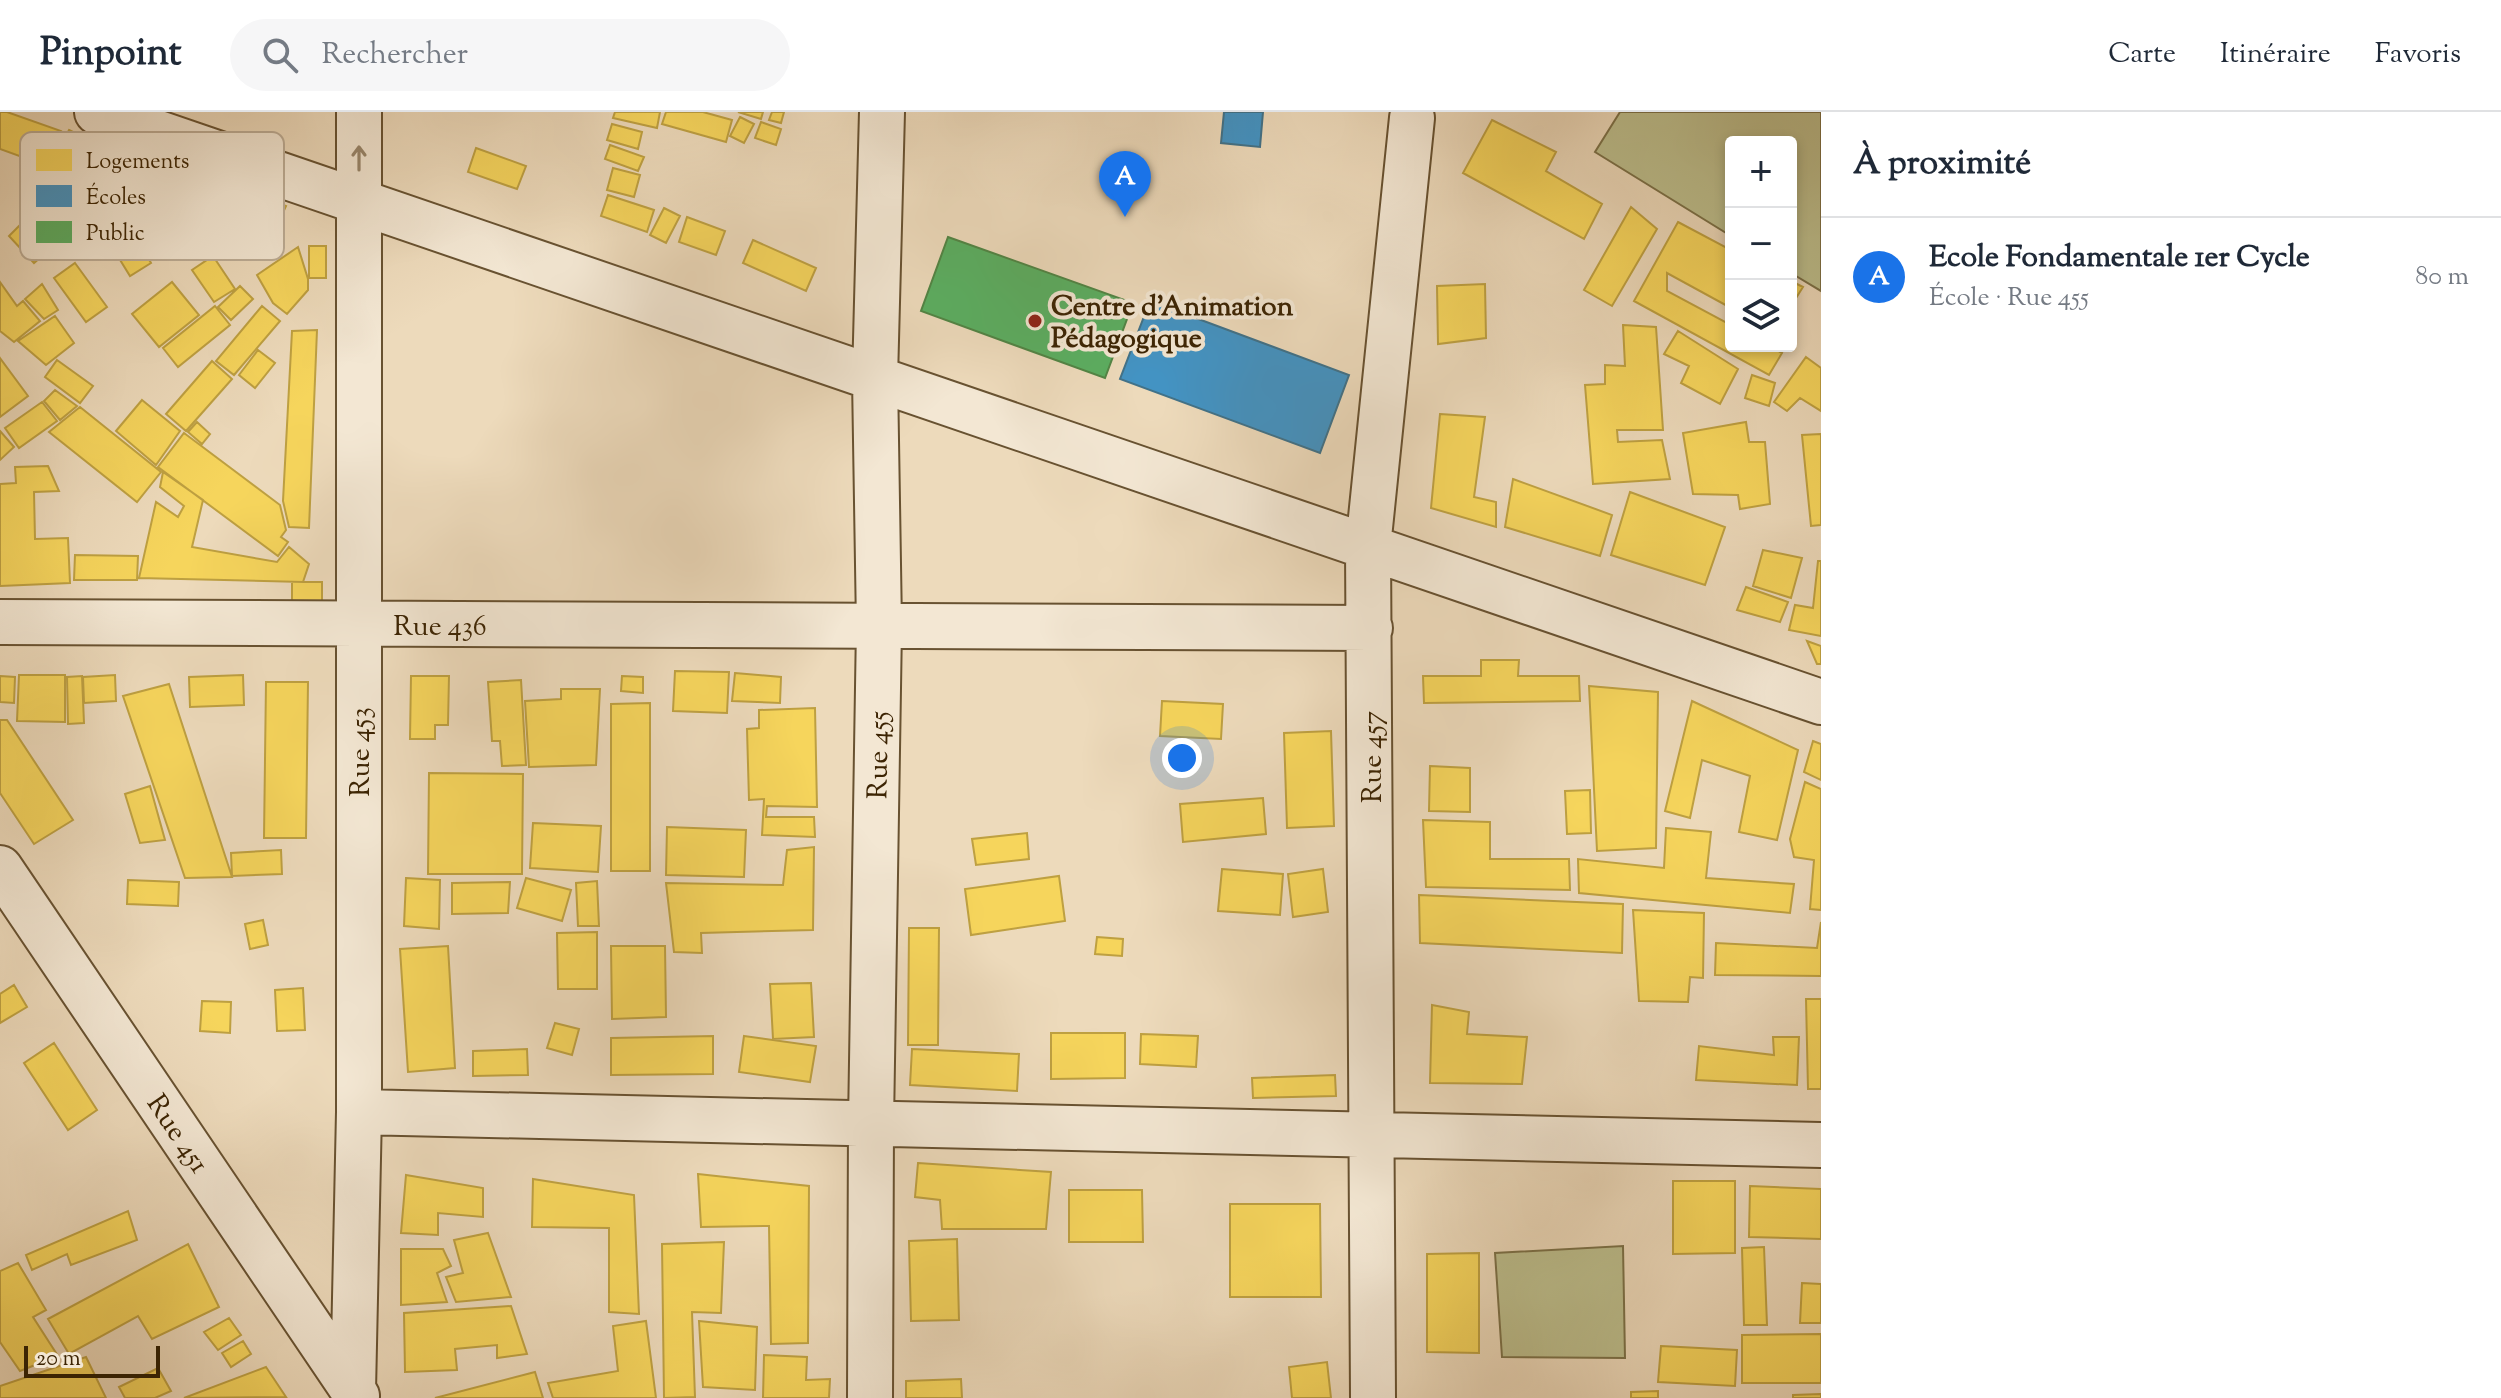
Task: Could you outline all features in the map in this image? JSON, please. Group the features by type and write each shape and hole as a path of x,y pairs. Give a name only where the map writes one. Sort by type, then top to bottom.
{"street":[{"path":"97,112 154,132"},
{"name":"Rue 453","path":"356,1395 359,112"},
{"name":"Rue 455","path":"870,1398 879,626 875,378 882,112"},
{"name":"Rue 457","path":"1373,1398 1368,547 1412,118"},
{"path":"284,178 1821,702"},
{"name":"Rue 436","path":"0,622 1370,628"},
{"name":"Rue 451","path":"0,868 356,1395"},
{"path":"359,1112 1821,1145"}],"green space":[{"path":"1620,112 1821,112 1821,291 1797,277 1797,136 1725,136 1725,232 1595,152"},
{"path":"1623,1246 1625,1358 1502,1357 1495,1253"}],"building: Logements":[{"path":"0,112 61,131 20,132 20,156 0,149"},
{"path":"615,112 660,112 657,128 613,118"},
{"path":"666,112 703,112 732,120 726,142 662,124"},
{"path":"738,112 763,112 761,119"},
{"path":"772,112 784,112 781,123 769,120"},
{"path":"740,117 754,124 744,143 730,136"},
{"path":"1492,120 1556,152 1546,171 1602,204 1584,239 1463,173"},
{"path":"761,122 781,129 776,145 755,138"},
{"path":"612,124 642,132 638,149 607,140"},
{"path":"610,145 644,157 638,171 605,159"},
{"path":"476,148 526,166 517,189 468,172"},
{"path":"613,168 640,175 634,197 607,190"},
{"path":"608,195 654,210 647,232 601,216"},
{"path":"1631,207 1657,229 1612,306 1584,290"},
{"path":"664,208 680,216 666,243 650,235"},
{"path":"687,217 725,231 716,255 679,242"},
{"path":"1678,222 1725,247 1725,305 1667,273 1667,291 1725,322 1725,351 1634,301"},
{"path":"20,225 20,248 9,236"},
{"path":"753,240 816,268 806,291 743,263"},
{"path":"309,246 326,246 326,278 309,278"},
{"path":"298,247 308,279 308,290 287,314 273,303 257,275 279,260 284,260 284,257"},
{"path":"120,260 149,260 151,263 130,276"},
{"path":"207,260 216,260 235,289 214,302 192,270"},
{"path":"75,263 107,307 86,322 54,278"},
{"path":"0,282 17,306 23,301 40,321 14,342 0,331"},
{"path":"172,282 199,315 159,347 132,314"},
{"path":"42,284 58,310 44,319 25,299"},
{"path":"1485,284 1486,338 1438,344 1437,286"},
{"path":"240,286 253,299 231,320 218,307"},
{"path":"215,306 230,325 178,367 163,348"},
{"path":"262,306 280,321 234,375 216,361"},
{"path":"55,316 74,343 46,365 18,341"},
{"path":"1623,325 1656,327 1663,430 1617,430 1618,442 1662,440 1670,479 1593,484 1585,385 1605,384 1605,365 1625,366"},
{"path":"317,330 309,528 289,527 283,501 292,331"},
{"path":"1678,331 1738,369 1720,404 1681,383 1689,366 1664,354"},
{"path":"258,350 275,363 255,388 239,375"},
{"path":"1727,352 1782,353 1769,375"},
{"path":"1806,357 1821,368 1821,411 1800,398 1787,411 1774,402"},
{"path":"0,358 28,396 0,417"},
{"path":"57,360 93,386 80,403 45,377"},
{"path":"212,361 232,379 186,431 166,414"},
{"path":"1752,375 1775,383 1769,406 1745,398"},
{"path":"55,390 77,406 60,420 44,401"},
{"path":"142,400 180,431 156,465 116,431"},
{"path":"42,402 57,421 19,448 5,428"},
{"path":"80,407 161,472 137,502 49,432"},
{"path":"1440,414 1485,417 1474,497 1496,502 1496,527 1431,508"},
{"path":"197,422 210,434 202,444 188,432"},
{"path":"1746,422 1749,442 1765,442 1770,504 1740,509 1738,495 1693,494 1683,433"},
{"path":"0,431 14,447 0,460"},
{"path":"184,433 280,505 286,530 281,537 288,542 278,556 158,467"},
{"path":"1821,434 1821,525 1811,526 1802,435"},
{"path":"48,466 59,491 34,492 35,539 68,538 70,583 0,586 0,484 16,483 15,467"},
{"path":"163,472 203,500 192,547 277,562 289,547 309,564 303,582 139,578 156,502 178,517 184,506 160,487"},
{"path":"1513,479 1612,515 1600,556 1505,527"},
{"path":"1630,492 1725,527 1705,585 1611,555"},
{"path":"1763,550 1802,558 1791,598 1753,586"},
{"path":"75,555 138,556 137,580 74,580"},
{"path":"1818,561 1821,561 1821,636 1789,630 1795,605 1813,608"},
{"path":"292,582 322,582 322,606 292,607"},
{"path":"1746,587 1788,602 1780,622 1737,610"},
{"path":"1807,641 1821,646 1821,664 1817,664"},
{"path":"1481,660 1519,660 1518,676 1579,676 1580,701 1424,703 1423,676 1481,676"},
{"path":"675,671 729,672 727,713 673,711"},
{"path":"735,673 781,677 780,703 732,701"},
{"path":"19,675 65,675 65,722 17,721"},
{"path":"115,675 116,701 84,703 83,677"},
{"path":"243,675 244,705 190,707 189,677"},
{"path":"0,676 15,677 14,703 0,702"},
{"path":"82,676 84,723 68,724 67,677"},
{"path":"411,676 449,676 448,725 435,725 435,739 410,739"},
{"path":"622,676 643,677 643,693 621,691"},
{"path":"521,680 526,765 502,766 500,741 492,741 488,682"},
{"path":"266,682 308,682 306,838 264,838"},
{"path":"169,684 232,877 185,878 123,696"},
{"path":"1589,686 1658,692 1656,848 1597,851"},
{"path":"561,689 600,689 596,765 529,767 525,701 561,699"},
{"path":"1162,701 1223,704 1221,739 1160,736"},
{"path":"1692,701 1798,750 1777,840 1739,832 1750,776 1702,760 1690,818 1665,811"},
{"path":"650,703 650,871 611,871 611,704"},
{"path":"815,708 817,807 767,806 766,817 814,817 815,837 762,835 764,799 749,800 747,729 759,728 759,710"},
{"path":"0,720 7,720 73,820 34,844 0,793"},
{"path":"1331,731 1334,826 1287,828 1284,733"},
{"path":"1813,741 1821,744 1821,780 1804,772"},
{"path":"1430,766 1470,768 1470,812 1429,811"},
{"path":"429,773 523,774 522,874 428,874"},
{"path":"1805,782 1821,789 1821,910 1810,909 1814,860 1794,857 1790,839"},
{"path":"150,786 165,840 140,843 125,794"},
{"path":"1590,790 1591,833 1567,834 1565,791"},
{"path":"1263,798 1266,834 1183,842 1180,804"},
{"path":"1423,820 1490,822 1490,859 1569,859 1570,890 1426,887"},
{"path":"533,823 601,826 598,872 530,868"},
{"path":"667,827 746,830 744,877 666,875"},
{"path":"1666,828 1711,832 1706,878 1794,884 1790,913 1579,893 1578,859 1664,868"},
{"path":"1027,833 1029,859 976,865 972,839"},
{"path":"814,847 813,930 701,933 702,953 674,952 666,883 783,885 787,850"},
{"path":"281,850 282,874 232,876 231,853"},
{"path":"1222,869 1283,874 1280,915 1218,911"},
{"path":"1323,869 1328,912 1293,917 1288,874"},
{"path":"1059,876 1065,921 971,935 965,889"},
{"path":"406,878 440,880 439,929 404,926"},
{"path":"526,878 571,890 562,921 517,908"},
{"path":"128,880 179,882 178,906 127,904"},
{"path":"597,881 599,926 578,926 576,883"},
{"path":"510,882 508,913 452,914 452,883"},
{"path":"1419,895 1623,904 1622,953 1420,943"},
{"path":"1633,910 1704,913 1703,978 1690,977 1688,1002 1639,1001"},
{"path":"263,920 268,945 250,949 245,924"},
{"path":"1821,922 1821,976 1715,975 1716,943 1817,948"},
{"path":"909,928 939,928 938,1045 908,1045"},
{"path":"597,932 597,989 558,989 557,933"},
{"path":"1097,937 1123,939 1122,956 1095,954"},
{"path":"448,946 455,1068 408,1072 400,949"},
{"path":"611,946 665,946 666,1017 612,1019"},
{"path":"811,983 814,1037 773,1039 770,984"},
{"path":"14,985 27,1007 0,1023 0,994"},
{"path":"303,988 305,1030 277,1031 275,990"},
{"path":"1806,999 1821,999 1821,1089 1808,1089"},
{"path":"202,1001 231,1002 230,1033 200,1031"},
{"path":"1432,1005 1469,1012 1467,1034 1527,1037 1522,1084 1430,1083"},
{"path":"555,1023 579,1029 572,1055 547,1048"},
{"path":"1051,1033 1125,1033 1125,1078 1051,1079"},
{"path":"1141,1034 1198,1036 1196,1067 1140,1064"},
{"path":"713,1036 713,1074 611,1075 611,1038"},
{"path":"744,1036 816,1046 810,1082 739,1072"},
{"path":"1773,1037 1799,1037 1797,1085 1696,1080 1699,1046 1774,1055"},
{"path":"54,1043 97,1110 68,1130 24,1063"},
{"path":"527,1049 528,1075 473,1076 473,1051"},
{"path":"912,1049 1019,1054 1017,1091 910,1085"},
{"path":"1335,1075 1336,1096 1253,1098 1252,1078"},
{"path":"918,1163 1051,1172 1046,1229 942,1229 940,1200 915,1197"},
{"path":"698,1174 809,1186 808,1343 771,1344 769,1226 701,1227"},
{"path":"406,1175 483,1188 483,1217 438,1213 438,1235 401,1233"},
{"path":"533,1179 634,1195 639,1314 609,1312 609,1228 532,1227"},
{"path":"1673,1181 1735,1181 1735,1253 1673,1254"},
{"path":"1750,1186 1821,1189 1821,1239 1749,1237"},
{"path":"1069,1190 1142,1190 1143,1242 1069,1242"},
{"path":"1230,1204 1320,1204 1321,1297 1230,1297"},
{"path":"128,1211 137,1240 71,1265 67,1254 32,1270 26,1255"},
{"path":"488,1233 511,1297 456,1302 446,1277 463,1273 454,1240"},
{"path":"957,1239 959,1320 911,1321 909,1241"},
{"path":"724,1242 721,1313 692,1312 695,1397 664,1398 662,1244"},
{"path":"188,1244 219,1307 152,1339 138,1316 69,1354 48,1319"},
{"path":"1764,1247 1767,1325 1744,1325 1742,1248"},
{"path":"401,1249 443,1249 451,1266 437,1273 447,1302 401,1305"},
{"path":"1479,1253 1479,1353 1427,1352 1427,1254"},
{"path":"18,1263 46,1310 33,1317 58,1356 20,1371 0,1342 0,1271"},
{"path":"1802,1283 1821,1284 1821,1323 1800,1323"},
{"path":"511,1306 527,1354 497,1358 497,1345 455,1349 457,1370 405,1372 404,1313"},
{"path":"229,1318 241,1335 218,1350 204,1332"},
{"path":"646,1321 656,1398 553,1398 548,1383 618,1371 613,1326"},
{"path":"699,1321 757,1327 755,1390 703,1387"},
{"path":"1821,1334 1821,1383 1742,1383 1742,1335"},
{"path":"243,1341 251,1354 231,1367 222,1353"},
{"path":"1661,1346 1737,1350 1735,1386 1658,1382"},
{"path":"764,1355 807,1357 806,1380 830,1379 829,1398 763,1398"},
{"path":"86,1357 106,1398 0,1398 0,1386"},
{"path":"1327,1362 1331,1398 1292,1398 1289,1367"},
{"path":"266,1367 286,1397 184,1398"},
{"path":"158,1368 171,1391 155,1398 125,1398 119,1387"},
{"path":"535,1372 543,1398 435,1398"},
{"path":"961,1379 962,1398 906,1398 906,1381"},
{"path":"1658,1391 1658,1398 1631,1398 1631,1392"},
{"path":"1821,1394 1821,1398 1793,1398 1793,1395"}],"building: Écoles":[{"path":"1224,112 1263,112 1260,147 1221,143"},
{"path":"1150,301 1349,375 1320,453 1120,379"}],"building: Public":[{"path":"948,237 1133,303 1105,378 921,311"}],"place":[{"name":"Ecole Fondamentale 1er Cycle","path":"1125,217"},
{"name":"Centre d'Animation Pédagogique","path":"1035,321"}]}
